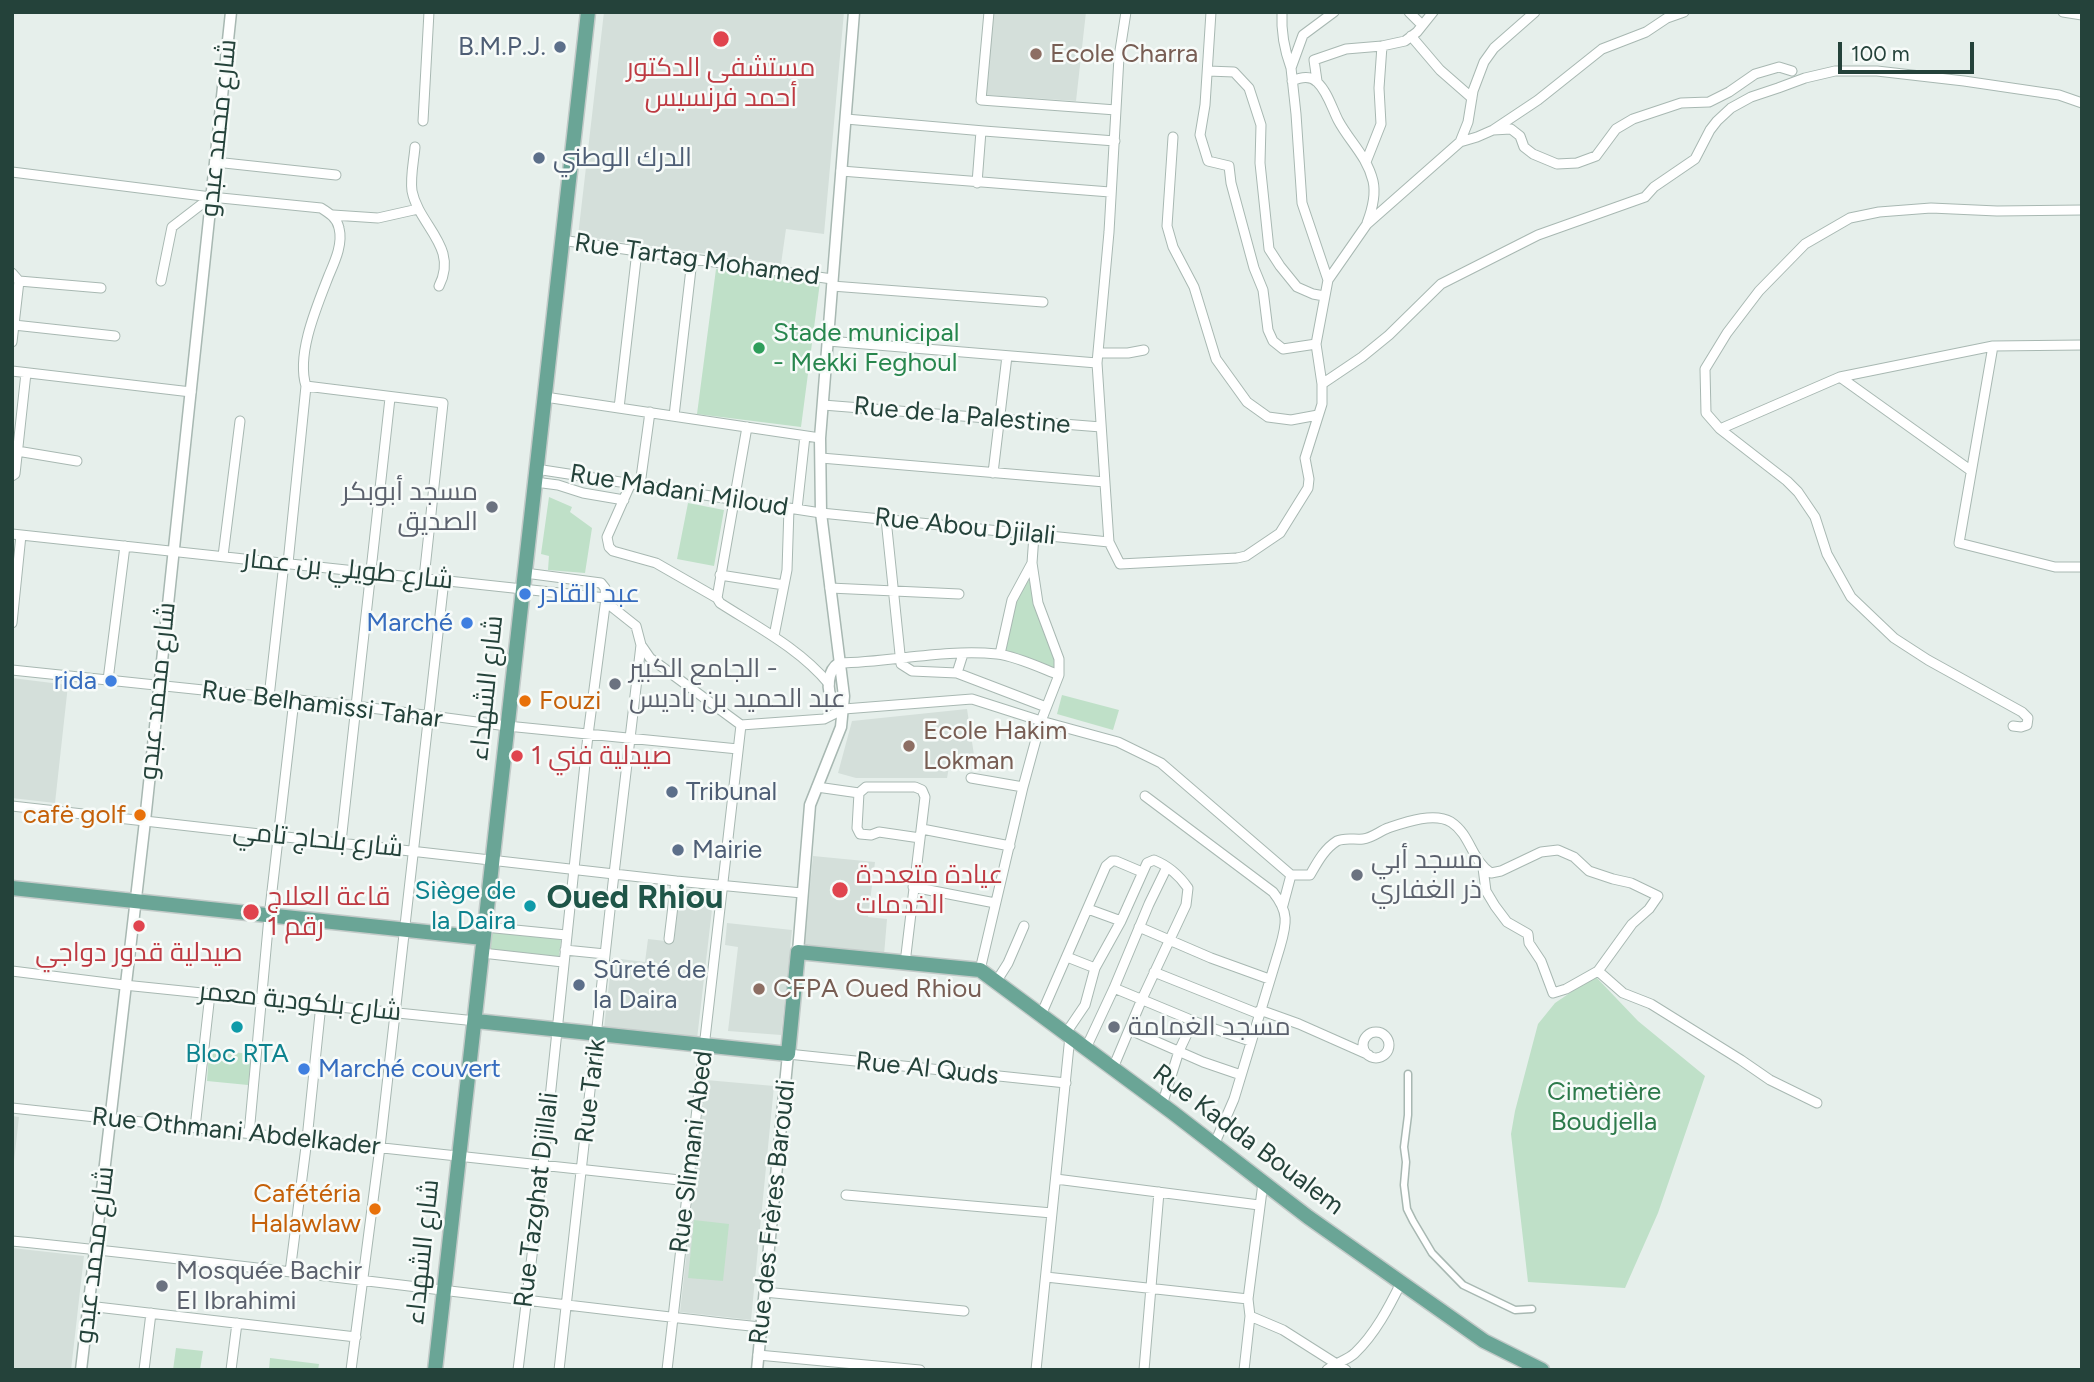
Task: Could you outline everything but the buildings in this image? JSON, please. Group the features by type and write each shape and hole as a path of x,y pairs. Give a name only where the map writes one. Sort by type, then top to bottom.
{"main road":[{"name":"شارع الشهداء","path":"435,1370 588,12"},
{"path":"12,888 483,939"},
{"path":"476,1021 788,1054 798,953 980,970"},
{"name":"Rue Kadda Boualem","path":"980,970 1308,1217 1484,1341 1542,1370"}],"street":[{"name":"شارع محمد عبدو","path":"81,1370 145,821 231,12"},
{"path":"423,121 429,12"},
{"path":"798,953 810,805 831,757 844,709 821,513 820,438 855,12"},
{"path":"989,12 981,100 1116,110"},
{"path":"1126,12 1119,57 1109,232 1098,358 1109,542 1119,564 1237,558 1246,556 1280,533 1308,488 1305,458 1322,404 1316,344 1328,280 1367,224 1460,142 1493,130 1538,100 1602,49 1646,32 1667,18 1684,12"},
{"path":"1211,12 1205,105 1200,135 1208,161 1228,166 1262,290 1268,330 1273,341 1283,349 1316,344"},
{"path":"1282,12 1284,51 1291,68 1302,204 1328,280"},
{"path":"1291,68 1303,35 1334,12"},
{"path":"1409,12 1422,25"},
{"path":"1367,224 1373,208 1374,183 1366,162 1339,123 1317,81 1314,60 1346,48 1382,46 1405,41 1433,12"},
{"path":"1460,142 1468,122 1473,90 1484,62 1494,48 1535,12"},
{"path":"2063,12 2082,15"},
{"path":"1411,36 1440,70 1472,98"},
{"path":"1366,162 1381,124 1379,88 1382,46"},
{"path":"1493,130 1511,129 1520,136 1524,146 1533,155 1557,164 1577,163 1596,156 1616,130 1633,119 1681,103 1709,102 1730,92 1755,74 1779,66 1792,71"},
{"path":"1208,71 1234,72 1249,88 1261,125 1260,163 1269,248 1297,287 1324,296"},
{"path":"1322,384 1389,335 1441,284 1538,235 1645,197 1654,187 1695,159 1717,121 1731,108 1751,97 1805,78 1835,71 1877,71 2059,94 2082,103"},
{"path":"1292,80 1303,76 1317,81"},
{"path":"846,118 1115,141"},
{"path":"977,183 981,131"},
{"path":"1172,137 1167,226 1173,247 1195,287 1216,359 1247,402 1268,416 1291,420 1318,415"},
{"path":"415,147 411,188 418,209 443,250 445,275 439,286"},
{"path":"215,162 336,175"},
{"path":"841,171 1110,192"},
{"path":"12,172 321,208 333,215 379,218 418,209"},
{"path":"161,281 173,227 211,197"},
{"path":"2013,726 2027,725 2028,718 1894,638 1851,597 1827,554 1815,517 1798,492 1720,429 1706,413 1705,369 1727,333 1759,291 1805,244 1850,218 1879,212 1931,208 1997,211 2082,210"},
{"path":"269,697 306,386 303,376 309,327 340,242 339,226 333,215"},
{"name":"Rue Tartag Mohamed","path":"561,240 832,282 1043,302"},
{"path":"619,408 637,251"},
{"path":"674,416 692,260"},
{"path":"12,273 19,281 101,288"},
{"path":"12,342 19,281"},
{"path":"14,325 115,336"},
{"path":"828,341 1007,356 1098,358 1144,350"},
{"path":"1720,429 1840,377 1993,346 2082,345"},
{"path":"1993,346 1959,543 2055,567 2082,567"},
{"path":"993,473 1007,356"},
{"path":"12,371 191,392"},
{"path":"12,476 15,474 26,373"},
{"path":"1840,377 1970,470"},
{"path":"306,386 443,404 424,578"},
{"path":"545,397 820,438"},
{"path":"341,842 390,398"},
{"path":"12,409 23,401"},
{"name":"Rue de la Palestine","path":"823,405 1101,427"},
{"path":"650,412 635,484 624,500 607,537 609,547 613,551 656,563 717,598 720,603 774,636 817,670 829,684"},
{"path":"223,556 240,421"},
{"path":"717,598 747,427"},
{"path":"774,636 787,570 793,508 805,436"},
{"path":"17,451 77,461"},
{"path":"821,458 1105,482"},
{"name":"Rue Madani Miloud","path":"536,476 635,484 821,513"},
{"name":"Rue Madani Miloud","path":"536,476 583,493 624,500"},
{"name":"Rue Abou Djilali","path":"821,513 1109,542"},
{"path":"886,519 901,664 912,671 957,673 1046,707"},
{"path":"12,624 17,534"},
{"name":"شارع طويلي بن عمار","path":"17,534 606,598"},
{"path":"980,970 1023,787 1041,721 1059,675 1059,659 1038,603 1032,563 1034,535"},
{"path":"108,680 125,545"},
{"path":"1000,654 1012,600 1032,563"},
{"path":"483,939 566,935 606,598 605,588 601,583 525,573"},
{"path":"720,575 784,585"},
{"path":"351,1370 380,1147 444,580"},
{"path":"830,588 958,594"},
{"path":"606,598 612,607 636,626 641,645 650,659 741,725 824,719 844,709 972,699 1118,741 1161,763 1291,875 1310,875 1327,849 1339,840 1364,839 1388,828 1440,818 1451,822 1460,830 1476,860 1491,873 1541,852 1558,850 1573,857 1589,870 1631,883 1658,896 1649,909 1632,924 1598,971 1566,989 1553,993 1541,961 1529,943 1528,934 1507,922 1486,891 1483,868"},
{"name":"Rue Tarik","path":"559,1370 641,645"},
{"path":"844,709 834,702 829,684 830,673 839,663 866,663 927,654 1000,654 1059,675"},
{"path":"957,673 962,654"},
{"name":"Rue Belhamissi Tahar","path":"12,670 356,706 588,735 738,749"},
{"path":"972,699 976,681"},
{"path":"248,1134 294,700"},
{"name":"Rue Slimani Abed","path":"667,1370 741,725"},
{"path":"971,778 1023,787"},
{"path":"817,787 859,793"},
{"path":"905,964 913,887 921,833 925,797 919,788 866,787 859,793 857,828 860,834 921,833 1010,846"},
{"path":"1145,796 1273,892 1283,905"},
{"name":"شارع بلحاج تامي","path":"12,806 802,894"},
{"path":"1037,1370 1066,1083 1068,1034 1085,1005 1095,968 1121,920 1142,872 1151,860 1167,866 1179,876 1188,888 1186,905 1113,1068"},
{"path":"1041,1015 1109,863 1116,861 1142,872"},
{"path":"1086,1048 1167,866"},
{"path":"1214,1145 1234,1099 1285,928 1283,905 1291,875"},
{"path":"669,939 676,881"},
{"path":"913,887 995,903"},
{"path":"1088,909 1121,920"},
{"path":"996,982 1008,963 1024,926"},
{"path":"1139,927 1269,979"},
{"name":"Rue Tazghat Djillali","path":"518,1370 543,1165 566,935"},
{"path":"483,939 563,962"},
{"path":"565,950 605,954"},
{"path":"1067,957 1095,968"},
{"name":"شارع بلكودية معمر","path":"12,971 476,1021"},
{"path":"1598,971 1623,993 1651,1004 1770,1080 1817,1103"},
{"path":"1154,972 1207,995 1299,1024 1369,1055"},
{"path":"1114,988 1250,1041"},
{"path":"195,1128 210,994"},
{"path":"290,1272 321,1004"},
{"path":"1162,1105 1179,1051 1193,1021"},
{"path":"1130,1030 1203,1062 1241,1075"},
{"name":"Rue Al Quds","path":"788,1054 1066,1083"},
{"name":"Rue des Frères Baroudi","path":"757,1370 788,1054"},
{"path":"1408,1074 1404,1185 1407,1209 1413,1221 1433,1253 1463,1285 1516,1310 1531,1309"},
{"name":"Rue Othmani Abdelkader","path":"12,1108 689,1181"},
{"path":"1056,1179 1259,1205"},
{"path":"1244,1370 1250,1316 1248,1299 1263,1183"},
{"path":"1144,1370 1159,1192"},
{"path":"846,1195 1052,1213"},
{"path":"12,1241 760,1327"},
{"path":"1046,1277 1248,1299"},
{"path":"1327,1370 1335,1363 1353,1356 1390,1305 1401,1283"},
{"path":"764,1292 964,1311"},
{"path":"88,1306 356,1337"},
{"path":"144,1370 151,1313"},
{"path":"1250,1316 1283,1330 1346,1370"},
{"path":"231,1370 237,1323"},
{"path":"758,1354 920,1370"}],"shaded area":[{"path":"604,12 844,12 824,234 786,229 781,264 578,236"},
{"name":"Ecole Charra","path":"994,12 1086,12 1076,101 986,95"},
{"path":"12,678 68,685 55,803 12,798"},
{"name":"Ecole Hakim Lokman","path":"967,709 974,755 951,756 947,778 856,778 838,773 852,721"},
{"name":"عيادة متعددة الخدمات","path":"813,856 875,862 868,917 887,919 884,955 804,947"},
{"path":"680,888 714,892 697,1039 604,1028 612,958 645,962 648,939 674,942"},
{"name":"CFPA Oued Rhiou","path":"727,923 792,930 781,1035 728,1031 738,947 725,945"},
{"path":"706,1080 774,1086 751,1320 680,1312"},
{"path":"12,1116 19,1117 12,1179"},
{"path":"12,1248 84,1256 71,1370 12,1370"}],"green space":[{"name":"Stade municipal - Mekki Feghoul","path":"716,269 820,282 801,427 697,414"},
{"path":"549,497 572,507 570,512 592,528 585,573 548,570 549,556 541,554"},
{"path":"688,503 724,510 714,566 677,559"},
{"path":"1027,579 1033,586 1054,656 1055,668 1002,652 1016,600"},
{"path":"1062,695 1119,710 1113,730 1057,714"},
{"path":"490,931 561,939 559,957 488,950"},
{"name":"Cimetière Boudjella","path":"1595,976 1638,1021 1705,1076 1658,1213 1625,1288 1528,1282 1511,1134 1538,1024 1555,1003"},
{"path":"209,1050 252,1054 248,1085 207,1081"},
{"path":"694,1220 729,1224 723,1281 688,1278"},
{"path":"176,1348 203,1351 200,1370 173,1370"},
{"path":"270,1358 319,1364 318,1370 269,1370"}],"place":[{"name":"مستشفى الدكتور أحمد فرنسيس","path":"721,39"},
{"name":"B.M.P.J.","path":"560,47"},
{"name":"Ecole Charra","path":"1036,54"},
{"name":"الدرك الوطني","path":"539,158"},
{"name":"Stade municipal - Mekki Feghoul","path":"759,348"},
{"name":"مسجد أبوبكر الصديق","path":"492,507"},
{"name":"عبد القادر","path":"525,594"},
{"name":"Marché","path":"467,623"},
{"name":"rida","path":"111,681"},
{"name":"الجامع الكبير - عبد الحميد بن باديس","path":"615,684"},
{"name":"Fouzi","path":"525,701"},
{"name":"Ecole Hakim Lokman","path":"909,746"},
{"name":"صيدلية فني 1","path":"517,756"},
{"name":"Tribunal","path":"672,792"},
{"name":"cafė golf","path":"140,815"},
{"name":"Mairie","path":"678,850"},
{"name":"مسجد أبي ذر الغفاري","path":"1357,875"},
{"name":"عيادة متعددة الخدمات","path":"840,890"},
{"name":"Siège de la Daira","path":"530,906"},
{"name":"قاعة العلاج رقم 1","path":"251,912"},
{"name":"صيدلية قدور دواجي","path":"139,926"},
{"name":"Sûreté de la Daira","path":"579,985"},
{"name":"CFPA Oued Rhiou","path":"759,989"},
{"name":"Bloc RTA","path":"237,1027"},
{"name":"مسجد الغمامة","path":"1114,1027"},
{"name":"Marché couvert","path":"304,1069"},
{"name":"Cafétéria Halawlaw","path":"375,1209"},
{"name":"Mosquée Bachir El Ibrahimi","path":"162,1286"}],"district":[{"name":"Oued Rhiou","path":"635,898"}]}
